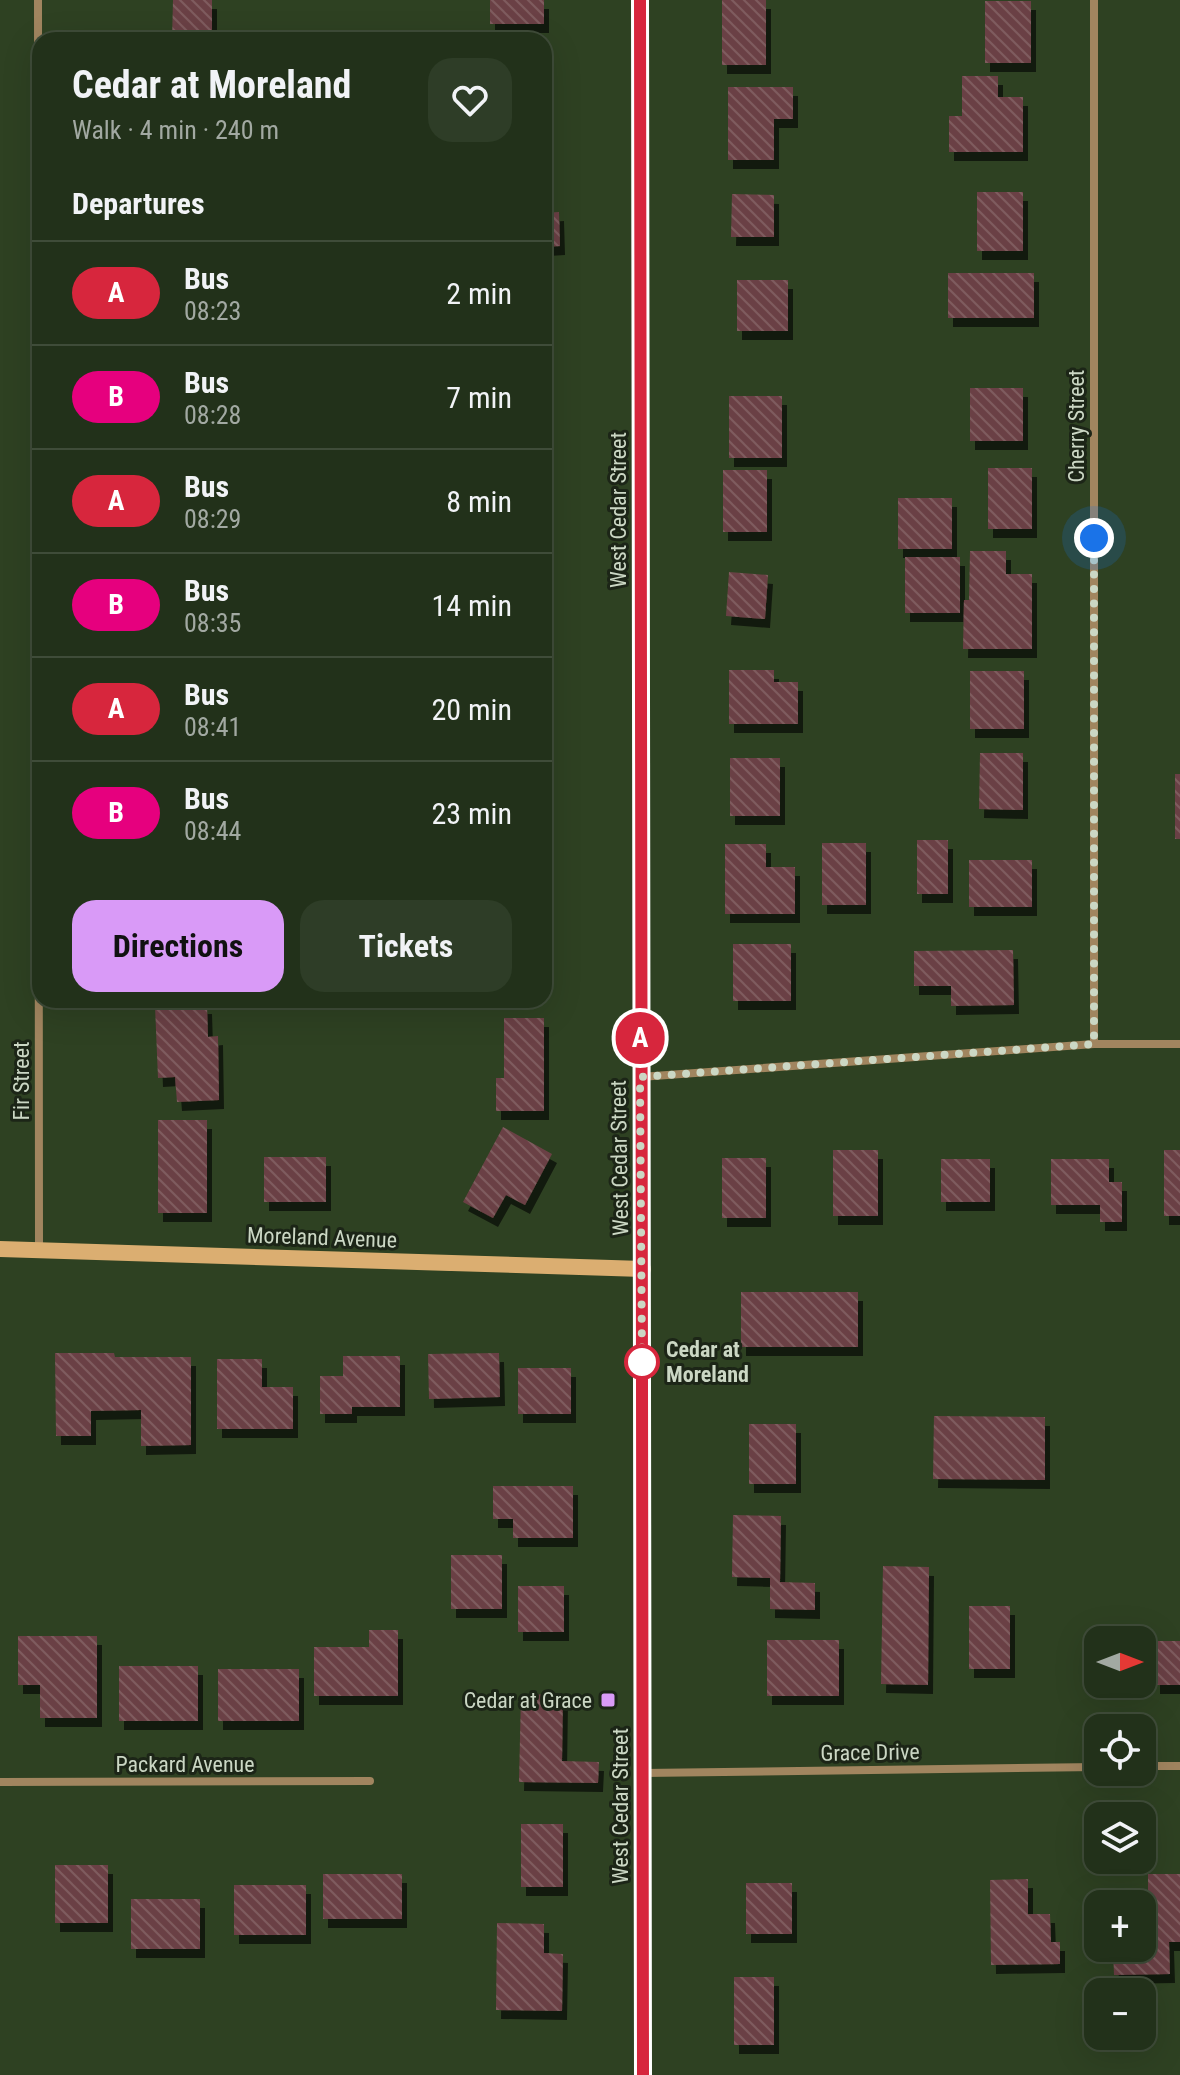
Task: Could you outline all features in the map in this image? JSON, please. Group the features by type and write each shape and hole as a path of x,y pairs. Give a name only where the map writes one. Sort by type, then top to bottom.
{"street":[{"name":"Fir Street","path":"38,0 38,32"},
{"name":"West Cedar Street","path":"640,0 643,2075"},
{"name":"Cherry Street","path":"1094,0 1094,1044"},
{"name":"Fir Street","path":"39,1008 39,1250"},
{"path":"640,1077 1094,1044 1180,1044"},
{"name":"Moreland Avenue","path":"0,1249 643,1269"},
{"path":"1156,1766 1180,1766"},
{"name":"Grace Drive","path":"642,1773 1084,1767"},
{"name":"Packard Avenue","path":"0,1782 370,1781"}],"building":[{"path":"173,0 212,0 212,32 172,32"},
{"path":"490,0 544,0 544,24 490,24"},
{"path":"722,0 766,0 766,65 722,65"},
{"path":"985,1 1031,1 1031,63 985,63"},
{"path":"962,76 998,76 998,97 1023,97 1023,152 949,152 949,116 962,116"},
{"path":"728,87 793,87 793,119 774,119 774,160 728,160"},
{"path":"977,192 1023,192 1023,251 977,251"},
{"path":"732,194 774,195 774,237 731,237"},
{"path":"552,212 559,212 560,246 552,246"},
{"path":"948,273 1034,273 1034,318 948,318"},
{"path":"737,280 788,280 788,331 737,331"},
{"path":"970,388 1023,388 1023,441 970,441"},
{"path":"729,396 782,396 782,458 729,458"},
{"path":"988,468 1032,468 1032,529 988,529"},
{"path":"723,470 767,470 767,532 723,532"},
{"path":"898,498 952,498 952,549 898,549"},
{"path":"970,551 1006,551 1006,574 1032,574 1032,649 963,649 964,600 969,600"},
{"path":"905,557 960,557 960,613 905,613"},
{"path":"729,572 768,575 765,619 726,616"},
{"path":"729,670 774,670 774,682 798,682 798,724 729,724"},
{"path":"970,671 1024,671 1024,729 970,729"},
{"path":"980,753 1023,753 1023,810 979,809"},
{"path":"730,758 780,758 780,816 730,816"},
{"path":"1175,774 1180,774 1180,839 1175,839"},
{"path":"917,840 948,840 948,894 917,894"},
{"path":"822,843 866,843 866,905 822,905"},
{"path":"725,844 766,844 766,867 795,867 795,914 725,914"},
{"path":"969,860 1032,860 1032,907 969,907"},
{"path":"733,944 791,944 791,1001 733,1001"},
{"path":"1013,950 1014,1005 951,1006 951,986 914,986 914,951"},
{"path":"155,1008 207,1008 208,1037 218,1036 219,1100 177,1102 175,1077 158,1078"},
{"path":"504,1018 544,1018 544,1111 496,1111 496,1078 504,1078"},
{"path":"158,1120 207,1120 207,1213 158,1213"},
{"path":"503,1127 552,1154 525,1205 506,1195 493,1218 463,1202"},
{"path":"833,1150 878,1150 878,1216 833,1216"},
{"path":"1164,1150 1180,1150 1180,1216 1164,1216"},
{"path":"264,1157 326,1157 326,1202 264,1202"},
{"path":"722,1158 766,1158 766,1218 722,1218"},
{"path":"941,1159 990,1159 990,1202 941,1202"},
{"path":"1051,1159 1109,1159 1109,1182 1122,1182 1122,1222 1100,1222 1100,1205 1051,1205"},
{"path":"741,1292 858,1292 858,1347 741,1347"},
{"path":"55,1353 191,1357 191,1445 141,1446 141,1410 91,1411 91,1436 56,1436"},
{"path":"499,1353 500,1397 429,1399 428,1354"},
{"path":"343,1356 400,1356 400,1407 352,1407 352,1414 320,1414 320,1376 343,1376"},
{"path":"217,1359 262,1359 262,1387 293,1387 293,1429 217,1429"},
{"path":"518,1368 571,1368 571,1414 518,1414"},
{"path":"934,1416 1045,1417 1045,1480 933,1479"},
{"path":"749,1424 796,1424 796,1484 749,1484"},
{"path":"493,1486 573,1486 573,1538 513,1538 513,1519 493,1519"},
{"path":"733,1515 781,1516 780,1582 815,1583 815,1610 770,1609 770,1578 732,1577"},
{"path":"451,1555 502,1555 502,1609 451,1609"},
{"path":"883,1566 929,1567 928,1685 881,1684"},
{"path":"518,1586 564,1586 564,1632 518,1632"},
{"path":"969,1606 1010,1606 1010,1669 969,1669"},
{"path":"369,1630 398,1630 398,1696 314,1696 314,1647 369,1647"},
{"path":"18,1636 97,1636 97,1718 40,1718 40,1685 18,1685"},
{"path":"767,1640 839,1640 839,1696 767,1696"},
{"path":"1156,1641 1180,1641 1180,1685 1156,1685"},
{"path":"119,1666 198,1666 198,1721 119,1721"},
{"path":"218,1669 299,1669 299,1721 218,1721"},
{"path":"521,1694 563,1695 562,1761 599,1762 598,1783 519,1782"},
{"path":"521,1824 563,1824 563,1887 521,1887"},
{"path":"55,1865 108,1865 108,1923 55,1923"},
{"path":"323,1874 402,1874 402,1919 323,1919"},
{"path":"1148,1874 1180,1874 1180,1942 1169,1942 1170,1974 1114,1975 1114,1962 1156,1962 1156,1890 1148,1890"},
{"path":"1028,1879 1028,1914 1050,1914 1051,1942 1060,1942 1060,1964 991,1965 990,1880"},
{"path":"746,1883 792,1883 792,1934 746,1934"},
{"path":"234,1885 306,1885 306,1935 234,1935"},
{"path":"131,1899 200,1899 200,1949 131,1949"},
{"path":"497,1923 544,1924 544,1953 563,1954 562,2011 496,2010"},
{"path":"734,1977 774,1977 774,2045 734,2045"}],"bus line":[{"name":"A","path":"640,0 643,2075"}],"place":[{"name":"Cedar at Moreland","path":"642,1362"},
{"name":"Cedar at Grace","path":"608,1700"}],"route":[{"path":"642,1362 640,1077 1094,1044 1094,538"}]}
